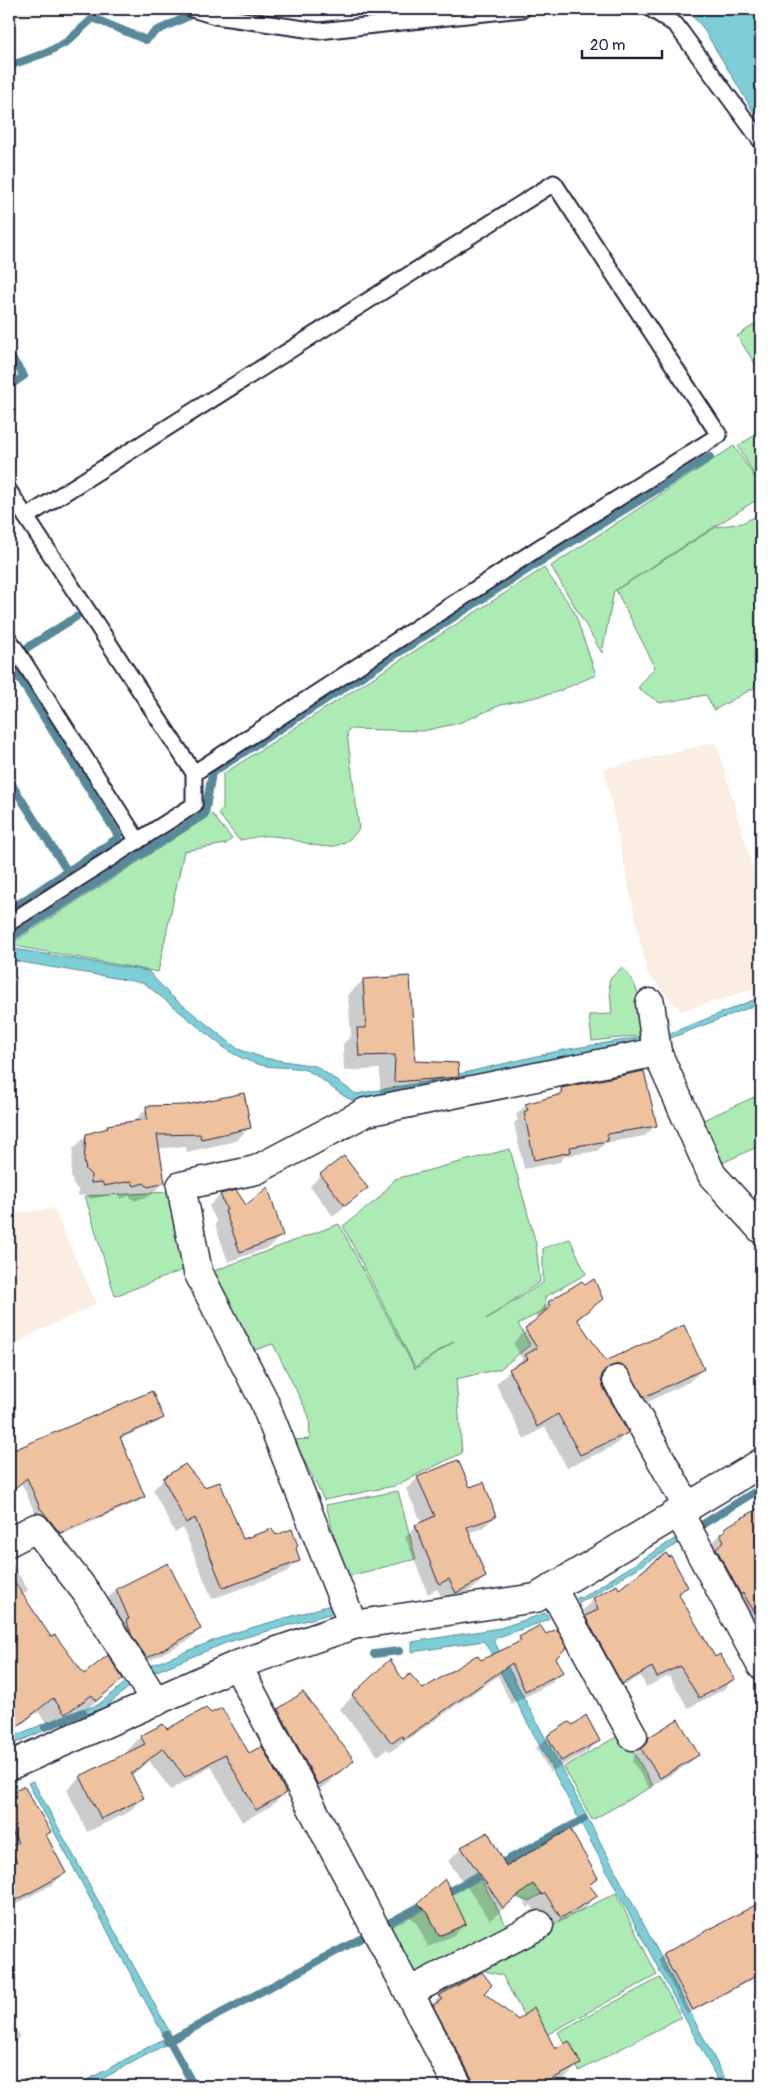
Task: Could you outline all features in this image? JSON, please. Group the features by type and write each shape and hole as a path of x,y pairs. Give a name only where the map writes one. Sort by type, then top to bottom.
{"street":[{"path":"650,1003 657,1052 712,1174 761,1229"},
{"path":"353,1625 263,1399 198,1272 181,1186 256,1170 366,1112 657,1052"},
{"path":"618,1380 761,1665"},
{"path":"9,1766 237,1665 353,1625 536,1598 761,1463"},
{"path":"9,1542 36,1528 86,1592 156,1702"},
{"path":"552,1588 633,1736"},
{"path":"237,1665 458,2086"},
{"path":"409,1992 539,1925"}],"lane":[{"path":"192,9 215,16 319,31 523,9"},
{"path":"651,9 676,25 761,141"},
{"path":"26,517 554,183 560,191 719,435 537,549 194,773"},
{"path":"9,491 194,773 194,805 9,923"},
{"path":"9,639 138,841"}],"shaded area":[{"path":"9,9 49,9 9,24"},
{"path":"716,742 761,895 761,987 681,1011 647,973 604,769"},
{"path":"53,1209 97,1304 30,1335 9,1350 9,1214"}],"green space":[{"path":"761,320 761,373 737,336"},
{"path":"761,431 761,497 614,591 602,653 551,566 734,446 760,485 738,446"},
{"path":"761,514 761,684 714,710 706,695 660,703 638,688 655,667 616,590 716,527 742,523"},
{"path":"544,568 574,611 596,675 554,693 501,705 459,723 423,731 349,729 347,733 359,829 349,839 339,845 328,847 270,836 239,840 218,813 223,809 223,774"},
{"path":"212,814 232,839 226,844 184,851 158,972 9,945"},
{"path":"622,967 637,990 647,1035 592,1041 589,1015 612,1014 609,980"},
{"path":"761,1094 761,1145 720,1164 701,1121"},
{"path":"510,1149 536,1244 540,1282 486,1319 543,1283 543,1248 570,1239 586,1274 545,1297 545,1310 518,1324 530,1345 500,1369 456,1379 462,1453 394,1486 324,1500 294,1440 310,1439 309,1416 273,1344 252,1351 214,1271 339,1224 415,1369 454,1341 415,1367 343,1226 378,1199 395,1179"},
{"path":"172,1192 188,1268 115,1296 85,1196"},
{"path":"398,1491 416,1559 345,1577 326,1505"},
{"path":"623,1733 653,1786 592,1820 564,1767"},
{"path":"526,1853 544,1893 528,1901 501,1892 490,1872"},
{"path":"481,1879 509,1931 413,1980 385,1930"},
{"path":"616,1893 657,1975 537,2040 502,1975 481,1970 429,1999 461,2060 454,2064 416,1993"},
{"path":"660,1978 681,2017 579,2071 558,2032"}],"water":[{"path":"248,9 406,9 288,14"},
{"path":"684,9 750,9 761,25 761,124 701,25"},
{"path":"9,948 148,971 170,995 238,1049 264,1058 316,1066 356,1094 425,1082 563,1050 649,1036 648,1041 357,1102 350,1100 308,1071 298,1068 261,1065 232,1053 144,983 9,960"},
{"path":"761,997 761,1003 668,1039 666,1035"},
{"path":"676,1538 679,1543 580,1603 577,1598 581,1598"},
{"path":"331,1605 333,1613 228,1642 152,1673 149,1666 233,1633"},
{"path":"546,1613 549,1619 493,1639 729,2086 721,2086 484,1641 412,1652 412,1642 500,1628"},
{"path":"131,1678 135,1682 104,1708 76,1718 75,1712 98,1705"},
{"path":"51,1721 54,1726 9,1746 9,1738"},
{"path":"33,1781 174,2040 89,2086 76,2086 165,2038 28,1783"}],"building":[{"path":"410,976 415,1061 458,1063 459,1077 394,1082 395,1055 359,1056 357,1028 366,1028 363,979"},
{"path":"644,1071 657,1126 607,1134 608,1141 570,1147 571,1152 534,1160 524,1112 528,1110 525,1104 562,1094 561,1088"},
{"path":"244,1093 251,1128 201,1139 200,1134 157,1135 165,1183 148,1187 144,1183 134,1186 132,1181 104,1186 102,1182 91,1183 91,1175 86,1170 84,1161 86,1134 108,1128 107,1125 147,1119 146,1106 186,1105"},
{"path":"344,1156 368,1188 345,1206 320,1174"},
{"path":"268,1187 283,1236 240,1252 220,1194 236,1190 246,1205"},
{"path":"594,1279 603,1299 577,1319 606,1361 684,1325 704,1369 644,1397 625,1367 618,1364 609,1367 603,1372 601,1379 603,1387 628,1433 580,1455 558,1414 537,1427 509,1369 528,1359 525,1355 537,1348 525,1329 550,1307 548,1302 582,1281 585,1285"},
{"path":"152,1391 164,1418 120,1437 145,1497 60,1533 40,1508 27,1478 9,1493 9,1452"},
{"path":"458,1460 470,1487 484,1482 496,1517 467,1527 486,1577 456,1593 449,1579 439,1584 415,1525 435,1516 417,1477"},
{"path":"185,1464 204,1487 220,1482 243,1539 272,1529 276,1535 292,1529 298,1546 296,1548 300,1561 223,1588 195,1518 186,1523 163,1478"},
{"path":"761,1507 761,1623 743,1593 741,1595 716,1548 724,1541 720,1534 726,1530 724,1528"},
{"path":"666,1553 669,1557 671,1556 688,1587 678,1593 715,1657 720,1654 735,1679 699,1698 680,1666 657,1677 652,1667 622,1684 585,1616 598,1610 593,1598 617,1585 619,1589"},
{"path":"168,1563 201,1629 147,1658 132,1636 126,1620 129,1619 116,1589"},
{"path":"9,1574 51,1637 55,1635 84,1674 108,1655 123,1679 96,1701 92,1695 65,1714 53,1698 9,1733"},
{"path":"540,1625 546,1634 557,1629 567,1647 556,1658 564,1672 525,1691 512,1663 404,1739 402,1736 392,1743 352,1695 390,1659 403,1680 410,1674 423,1689 477,1655 481,1660 521,1641 519,1637"},
{"path":"303,1692 354,1760 347,1767 318,1785 278,1709"},
{"path":"206,1708 211,1713 222,1708 249,1753 262,1746 286,1793 256,1810 225,1754 185,1777 163,1748 131,1774 144,1798 101,1819 80,1776 145,1744 140,1736 163,1724 167,1729"},
{"path":"586,1715 600,1741 561,1761 547,1736 569,1722 573,1725"},
{"path":"678,1719 699,1755 660,1778 641,1749 647,1744 649,1737"},
{"path":"24,1786 51,1832 46,1835 66,1873 9,1904 9,1866 17,1862 9,1848 18,1842 9,1827 9,1793"},
{"path":"570,1829 598,1878 589,1885 598,1896 561,1918 545,1893 542,1895 533,1884 503,1908 461,1847 488,1832 506,1866"},
{"path":"445,1879 466,1924 439,1936 428,1913 418,1903"},
{"path":"761,1902 761,1973 693,2010 663,1954"},
{"path":"482,1972 492,1985 484,1993 518,2020 534,2007 555,2049 569,2041 581,2064 539,2086 476,2086 433,2006 442,1999 438,1996"}],"waterway":[{"path":"9,66 48,52 68,41 93,18 146,40 156,31 189,16"},
{"path":"9,354 24,376 9,386"},
{"path":"9,939 205,814 212,773 535,565 710,457"},
{"path":"25,649 76,617"},
{"path":"9,662 119,837 9,910"},
{"path":"9,780 68,872"},
{"path":"700,1526 761,1488"},
{"path":"374,1654 399,1651"},
{"path":"45,1727 83,1712"},
{"path":"442,1895 584,1819"},
{"path":"383,1926 430,1901"},
{"path":"167,2042 371,1933"},
{"path":"166,2035 194,2086"}]}
